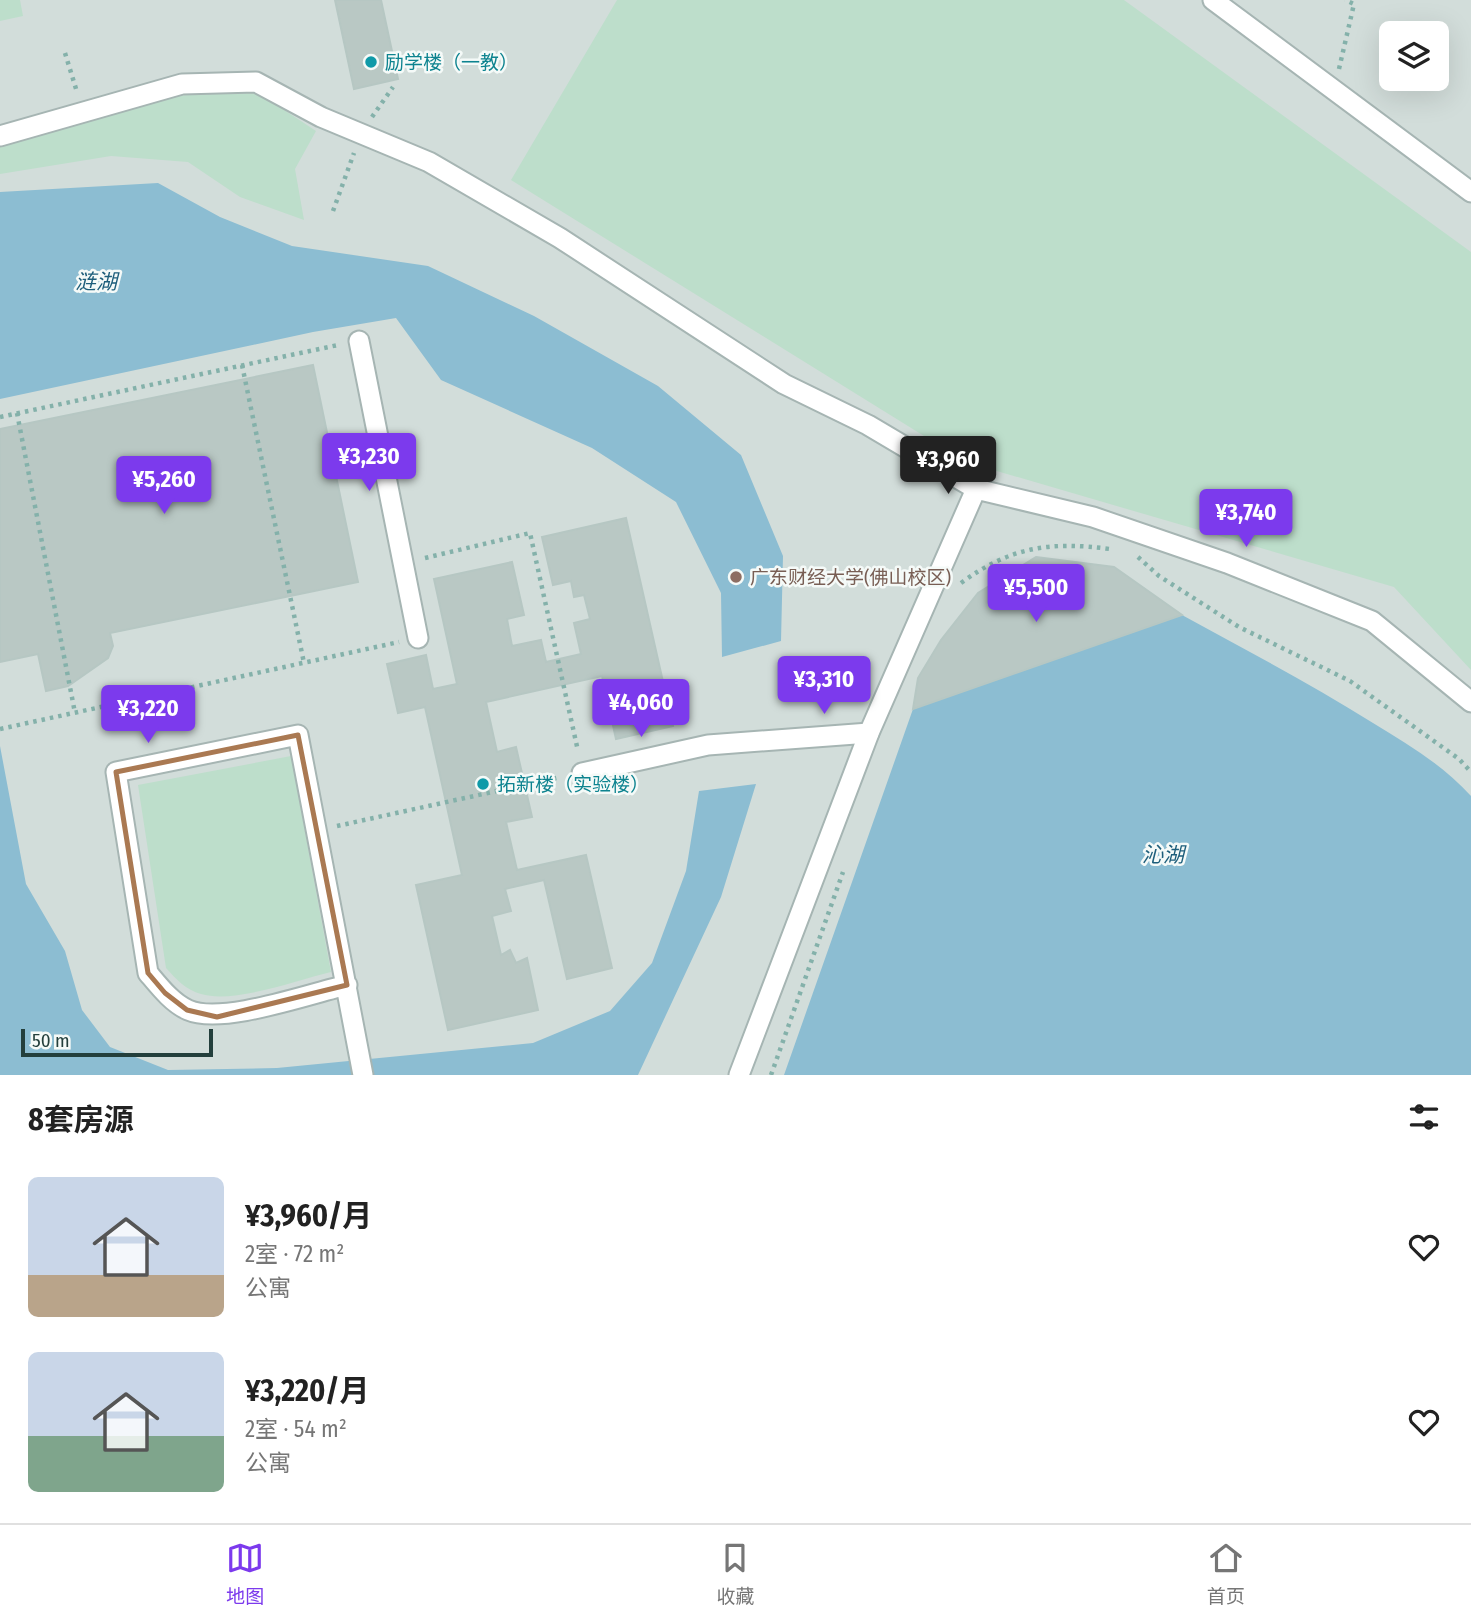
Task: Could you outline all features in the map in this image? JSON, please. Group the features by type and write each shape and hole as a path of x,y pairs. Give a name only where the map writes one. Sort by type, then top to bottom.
{"street":[{"path":"1213,0 1471,192"},
{"path":"0,136 182,84 256,82 321,117 429,162 453,175 560,238 784,384 868,425 976,489 1093,517 1227,563 1372,621 1471,702"},
{"path":"359,341 418,638"},
{"path":"739,1075 869,733 976,489"},
{"path":"582,773 708,745 869,733"},
{"path":"347,985 217,1017 187,1010 165,993 148,973 116,772 298,735 347,985 363,1075"}],"path":[{"path":"1334,90 1354,2 1345,0"},
{"path":"65,52 83,111"},
{"path":"332,211 361,134 393,87"},
{"path":"0,416 359,341"},
{"path":"242,366 303,663"},
{"path":"17,413 75,713"},
{"path":"317,830 582,773 530,533 404,563"},
{"path":"957,586 981,568 1009,555 1046,544 1120,550"},
{"path":"1132,552 1159,576 1239,628 1350,681 1459,759 1471,772"},
{"path":"0,729 418,638"},
{"path":"771,1075 844,870"}],"highlighted area":[{"path":"298,735 347,985 217,1017 187,1010 165,993 148,973 116,772"}],"shaded area":[{"name":"广东财经大学(佛山校区)","path":"0,0 1471,0 1471,1075 0,1075"}],"green space":[{"path":"0,0 20,0 23,16 0,21"},
{"path":"617,0 1124,0 1471,252 1471,670 1394,587 966,462 511,180"},
{"path":"254,90 316,131 295,169 304,220 240,197 188,162 111,156 0,174 0,145 23,137 175,96"},
{"path":"291,756 331,972 248,994 215,996 191,990 166,968 138,785"}],"water":[{"name":"涟湖","path":"158,183 220,217 292,246 428,266 534,316 658,386 741,455 783,556 781,641 722,657 721,593 676,502 592,448 441,380 396,318 313,332 0,399 0,192"},
{"name":"沁湖","path":"1182,615 1400,739 1437,765 1471,796 1471,1075 784,1075 913,709"},
{"path":"0,746 26,884 65,951 82,1010 110,1047 168,1070 277,1068 533,1043 610,1011 652,963 686,871 699,791 756,784 721,897 638,1075 0,1075"}],"building":[{"name":"励学楼（一教）","path":"335,0 381,0 398,79 354,89"},
{"path":"313,365 358,582 110,633 113,646 108,658 68,686 46,691 38,654 0,662 0,429"},
{"name":"拓新楼（实验楼）","path":"626,518 673,726 616,739 602,676 486,702 497,752 516,747 532,817 506,822 517,870 586,855 612,968 567,979 544,880 505,889 511,911 492,916 501,955 510,950 516,963 527,958 538,1010 448,1030 416,885 462,875 425,707 398,713 387,664 426,655 433,689 457,684 434,579 512,562 524,615 507,619 512,646 541,640 546,662 581,654 574,623 590,619 584,595 574,597 571,581 553,585 542,537"},
{"path":"1036,557 1114,567 1182,615 913,709 918,678 941,640 978,593"}],"place":[{"name":"励学楼（一教）","path":"371,62"},
{"name":"广东财经大学(佛山校区)","path":"736,577"},
{"name":"拓新楼（实验楼）","path":"483,784"}]}
